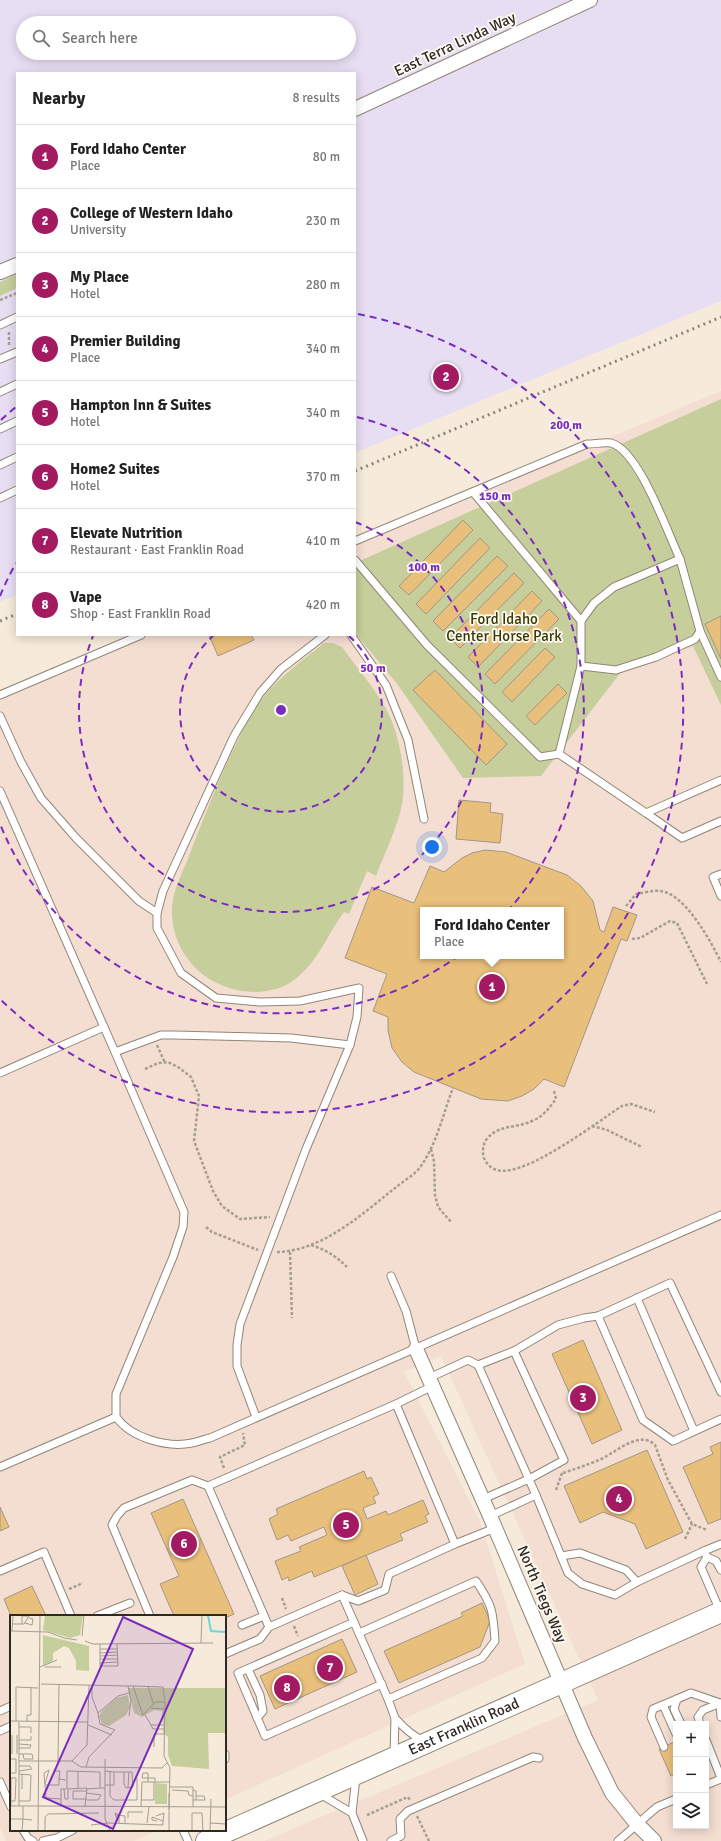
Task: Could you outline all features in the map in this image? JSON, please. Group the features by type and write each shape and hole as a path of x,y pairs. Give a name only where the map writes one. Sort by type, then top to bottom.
{"main road":[{"name":"East Franklin Road","path":"206,1841 721,1612"}],"street":[{"name":"East Terra Linda Way","path":"356,109 590,0"},
{"path":"0,272 16,264"},
{"name":"North Tiegs Way","path":"416,1349 493,1522 585,1738 612,1793 637,1824 654,1841"}],"lane":[{"path":"0,325 13,318"},
{"path":"0,360 16,352"},
{"path":"0,392 16,384"},
{"path":"0,429 16,421"},
{"path":"356,541 586,444 610,443 622,449 643,477 680,559 700,631 721,677"},
{"path":"0,465 16,457"},
{"path":"0,498 16,490"},
{"path":"473,492 581,621"},
{"path":"559,754 581,666 581,621 594,603 614,587 680,559"},
{"path":"356,561 427,645 540,757 559,754 682,838 721,821"},
{"path":"581,666 616,670 656,657 695,639 700,631"},
{"path":"0,695 139,636"},
{"path":"256,1417 237,1366 237,1346 240,1324 306,1149 350,1045 357,1017 359,988 300,1002 260,1002 216,998 181,973 157,928 157,913 163,891 234,736 260,693 281,669 324,636"},
{"path":"352,636 386,685 408,740 424,819"},
{"path":"0,716 21,762 41,798 76,838 139,901 157,913"},
{"path":"646,813 721,780"},
{"path":"0,791 184,1212 183,1227 172,1257 116,1394 116,1417 122,1425 146,1439 172,1444 192,1443 210,1438 721,1215"},
{"path":"721,874 713,878 721,896"},
{"path":"0,1073 104,1027"},
{"path":"115,1052 161,1035 174,1034 291,1038 350,1045"},
{"path":"391,1276 406,1311 416,1349"},
{"path":"478,1365 514,1351 558,1325 598,1316 670,1284 721,1392"},
{"path":"636,1298 694,1431"},
{"path":"598,1316 644,1420 673,1441 721,1419"},
{"path":"483,1499 529,1479 564,1460 514,1351"},
{"path":"150,1615 112,1525 124,1508 192,1480 208,1486 396,1404 468,1360 478,1365 536,1495 568,1573 582,1584 616,1595 637,1582 706,1554 721,1544"},
{"path":"396,1404 455,1544"},
{"path":"0,1467 116,1417"},
{"path":"208,1486 269,1627"},
{"path":"226,1654 260,1639 269,1627 342,1595 358,1601 385,1590 389,1574 455,1544 536,1495"},
{"path":"0,1571 44,1552 71,1615"},
{"path":"561,1556 580,1553 626,1570 637,1582"},
{"path":"706,1554 716,1561 721,1570"},
{"path":"706,1554 702,1567 721,1612"},
{"path":"359,1633 476,1581 487,1596 493,1611 495,1642 482,1658 388,1699"},
{"path":"342,1595 382,1684 395,1718 394,1757"},
{"path":"100,1615 130,1603"},
{"path":"242,1625 264,1616"},
{"path":"354,1622 238,1673 265,1736 382,1684"},
{"path":"248,1668 260,1695 263,1711 257,1718"},
{"path":"664,1746 651,1717 653,1710 691,1693 720,1703"},
{"path":"677,1699 674,1709 680,1721"},
{"path":"720,1703 721,1717"},
{"path":"699,1721 698,1717 701,1712 720,1703"},
{"path":"663,1705 673,1727"},
{"path":"0,1711 10,1706"},
{"path":"395,1718 405,1729 417,1738 427,1742"},
{"path":"0,1731 10,1726"},
{"path":"709,1748 721,1778 709,1784"},
{"path":"391,1841 402,1836 400,1819 408,1811 534,1757 539,1758"},
{"path":"356,1774 352,1814 363,1841"},
{"path":"0,1782 10,1805"},
{"path":"316,1792 352,1814"},
{"path":"618,1841 657,1807 673,1800"},
{"path":"24,1831 28,1838 33,1841"},
{"path":"43,1841 57,1838 72,1831"},
{"path":"183,1831 188,1841"}],"path":[{"path":"0,300 16,293"},
{"path":"8,356 13,318"},
{"path":"626,906 636,894 661,891 679,899 708,936 721,962"},
{"path":"632,939 640,938 670,921 678,923 707,984"},
{"path":"154,1038 165,1063"},
{"path":"145,1068 158,1063 165,1063 178,1067 191,1077 199,1096 194,1141 213,1191 222,1206 240,1219 280,1217"},
{"path":"206,1227 212,1232 267,1253 290,1252 318,1242 363,1214 420,1168 431,1149 453,1088"},
{"path":"554,1091 556,1099 546,1113 534,1121 522,1125 500,1128 492,1133 485,1142 483,1150 484,1157 488,1165 497,1170 514,1170 540,1160 622,1106 631,1104 655,1112"},
{"path":"592,1126 608,1130 642,1147"},
{"path":"431,1149 434,1161 435,1195 438,1207 451,1222"},
{"path":"311,1245 327,1251 347,1268"},
{"path":"290,1252 292,1318"},
{"path":"225,1469 220,1456 245,1445 241,1424"},
{"path":"550,1467 562,1473 600,1460 630,1443 642,1440 652,1442 655,1445 677,1499 692,1524 707,1530"},
{"path":"556,1490 562,1473"},
{"path":"685,1539 692,1524"},
{"path":"62,1593 83,1583"},
{"path":"282,1598 286,1609"},
{"path":"293,1624 298,1636 304,1634"},
{"path":"367,1815 408,1796 410,1801"},
{"path":"417,1816 428,1841"}],"shaded area":[{"path":"0,0 721,0 721,301 356,453 356,72 16,72 16,595 0,602"},
{"path":"721,391 721,1841 264,1841 598,1700 441,1356 404,1372 480,1521 525,1664 226,1800 226,1615 10,1615 10,1831 156,1831 134,1841 6,1841 0,1828 0,692 134,636 356,636 356,543"}],"green space":[{"path":"16,274 16,288 0,296 0,282"},
{"name":"Ford Idaho Center Horse Park","path":"721,399 721,705 693,646 621,672 541,776 463,778 398,685 356,634 356,563"},
{"path":"324,643 333,643 342,647 376,693 391,719 399,743 403,768 404,781 400,813 376,876 367,871 349,914 344,912 310,965 294,980 282,987 258,992 240,991 209,979 196,969 186,956 178,942 173,925 172,907 174,893 218,783 250,715 259,702 276,683"}],"building":[{"path":"463,520 473,530 409,595 399,586"},
{"path":"480,538 490,548 426,614 416,604"},
{"path":"497,556 508,566 443,631 433,621"},
{"path":"514,573 524,583 460,648 450,638"},
{"path":"532,591 542,601 478,667 468,657"},
{"path":"549,609 559,619 495,684 485,674"},
{"path":"721,616 721,659 705,624"},
{"path":"209,636 252,636 254,640 218,656"},
{"path":"545,648 555,657 512,702 502,692"},
{"path":"435,670 507,744 486,765 413,690"},
{"path":"558,684 567,693 535,725 526,716"},
{"path":"459,800 491,803 490,812 503,814 500,843 456,839"},
{"path":"485,850 506,852 567,875 581,886 593,901 600,930 604,932 613,907 637,915 627,941 621,939 564,1087 544,1079 534,1089 522,1096 508,1101 481,1099 414,1072 402,1062 392,1048 388,1030 388,1017 373,1011 387,974 345,958 372,887 414,903 430,866 444,872 462,858 472,853"},
{"path":"583,1340 622,1430 592,1444 552,1354"},
{"path":"721,1442 721,1519 708,1524 683,1467 713,1454 710,1447"},
{"path":"647,1450 683,1532 646,1549 635,1524 603,1512 580,1523 564,1486"},
{"path":"364,1471 367,1479 371,1477 379,1494 373,1497 376,1503 363,1508 367,1519 386,1511 388,1515 423,1500 429,1514 425,1516 428,1522 400,1534 403,1540 314,1577 312,1571 289,1581 288,1577 282,1580 275,1561 301,1551 299,1547 327,1535 324,1527 291,1541 288,1535 277,1540 269,1519 278,1514 276,1509"},
{"path":"183,1499 234,1614 226,1618 226,1615 174,1615 160,1584 179,1576 151,1513"},
{"path":"0,1507 9,1527 0,1531"},
{"path":"366,1555 378,1584 355,1595 342,1566"},
{"path":"32,1586 46,1615 11,1615 4,1599"},
{"path":"482,1603 490,1621 480,1647 399,1683 384,1651 463,1616 461,1613"},
{"path":"342,1639 357,1672 275,1709 260,1676"},
{"path":"673,1742 673,1775 671,1776 659,1749"}],"railway":[{"path":"356,471 721,317"},
{"path":"0,621 16,614"}],"place":[{"name":"College of Western Idaho","path":"446,377"},
{"name":"Ford Idaho Center","path":"492,987"},
{"name":"My Place","path":"583,1398"},
{"name":"Premier Building","path":"619,1499"},
{"name":"Hampton Inn & Suites","path":"346,1525"},
{"name":"Home2 Suites","path":"184,1544"},
{"name":"Elevate Nutrition","path":"330,1668"},
{"name":"Vape","path":"287,1688"}]}
